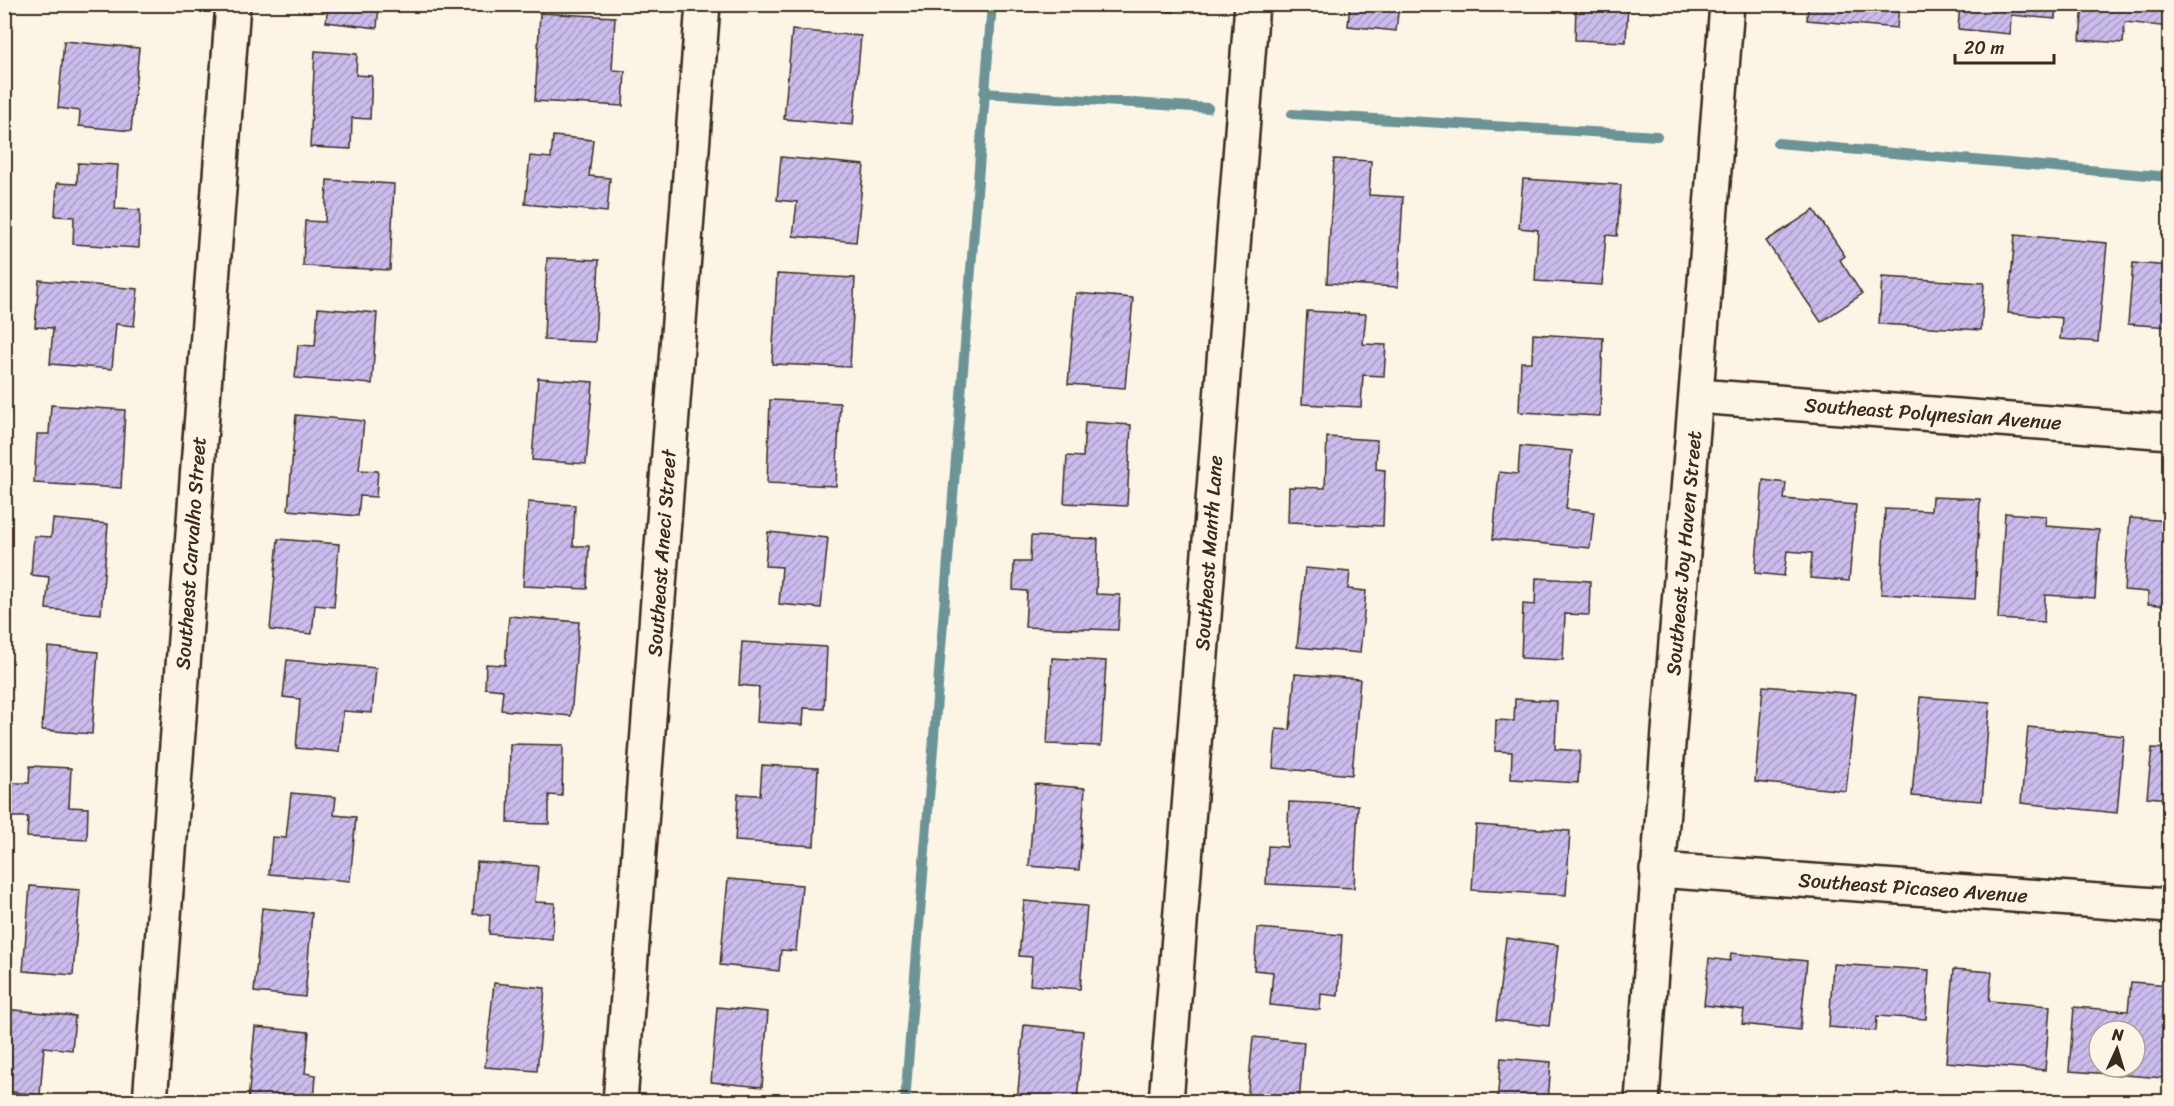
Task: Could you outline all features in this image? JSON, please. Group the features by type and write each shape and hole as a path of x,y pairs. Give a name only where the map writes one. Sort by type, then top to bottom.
{"street":[{"name":"Southeast Carvalho Street","path":"150,1101 233,4"},
{"name":"Southeast Aneci Street","path":"620,1101 704,4"},
{"name":"Southeast Manth Lane","path":"1166,1101 1252,4"},
{"name":"Southeast Joy Haven Street","path":"1642,1101 1657,870 1727,4"},
{"name":"Southeast Polynesian Avenue","path":"1697,396 2169,432"},
{"name":"Southeast Picaseo Avenue","path":"1657,870 2169,906"}],"building":[{"path":"328,4 379,4 377,28 326,22"},
{"path":"1094,4 1174,4 1174,12"},
{"path":"1350,4 1399,4 1396,31 1348,26"},
{"path":"1576,4 1628,4 1626,42 1575,40"},
{"path":"1808,4 1899,4 1897,28 1807,20"},
{"path":"1960,4 2056,4 2055,19 2011,15 2010,34 1958,29"},
{"path":"2083,4 2170,4 2170,27 2125,22 2123,43 2080,40"},
{"path":"540,13 615,17 612,70 625,71 623,106 535,101"},
{"path":"792,30 861,36 853,125 784,119"},
{"path":"64,41 139,48 131,131 79,126 80,111 58,108"},
{"path":"315,51 357,54 356,75 372,76 370,119 352,118 351,149 310,147"},
{"path":"553,136 593,140 589,176 610,178 607,212 525,204 530,156 551,158"},
{"path":"781,157 864,165 856,242 793,236 797,202 777,200"},
{"path":"1334,159 1371,161 1369,195 1403,197 1398,287 1327,283"},
{"path":"78,163 118,165 115,209 140,210 139,248 73,244 74,217 55,216 57,183 77,184"},
{"path":"1523,179 1621,185 1617,236 1606,235 1602,285 1535,281 1538,230 1519,228"},
{"path":"327,180 394,184 390,270 303,266 305,221 325,222"},
{"path":"1814,210 1845,256 1840,260 1862,294 1821,322 1766,241"},
{"path":"2015,235 2107,243 2098,342 2060,339 2062,318 2008,313"},
{"path":"547,258 599,260 595,342 544,340"},
{"path":"2133,263 2170,266 2170,327 2128,324"},
{"path":"777,274 855,278 850,367 772,364"},
{"path":"1882,277 1984,283 1981,330 1879,324"},
{"path":"39,280 138,289 134,326 116,324 112,369 50,364 53,328 35,327"},
{"path":"1076,293 1133,298 1125,388 1068,384"},
{"path":"318,308 377,313 372,384 295,378 298,345 315,346"},
{"path":"1307,311 1366,314 1363,344 1386,345 1384,376 1363,375 1361,407 1302,404"},
{"path":"1533,334 1603,338 1600,416 1519,412 1521,362 1532,362"},
{"path":"538,378 593,382 586,464 532,460"},
{"path":"770,400 840,403 836,486 767,483"},
{"path":"51,405 125,410 121,488 34,483 37,434 49,434"},
{"path":"296,415 364,421 359,470 378,471 376,497 360,496 358,516 288,510"},
{"path":"1085,422 1131,425 1127,506 1064,503 1067,456 1083,457"},
{"path":"1327,437 1377,440 1376,469 1385,470 1383,526 1288,522 1289,487 1325,488"},
{"path":"1520,446 1572,451 1566,509 1594,512 1590,548 1493,539 1499,472 1518,474"},
{"path":"1763,480 1786,483 1784,499 1856,505 1849,581 1810,578 1812,553 1787,551 1784,576 1755,573"},
{"path":"1932,497 1980,499 1975,599 1881,594 1885,509 1931,511"},
{"path":"528,502 575,505 573,546 589,546 587,589 523,586"},
{"path":"2005,513 2046,516 2045,526 2099,530 2095,598 2045,595 2044,622 1998,619"},
{"path":"2130,518 2170,521 2170,606 2148,604 2148,592 2124,590"},
{"path":"53,519 108,524 101,614 46,609 49,577 31,575 34,536 51,537"},
{"path":"768,532 828,538 821,608 779,604 782,567 765,566"},
{"path":"1031,536 1098,539 1096,594 1120,595 1118,630 1025,627 1027,591 1013,590 1014,562 1030,562"},
{"path":"278,539 339,544 334,607 315,605 312,634 270,630"},
{"path":"1305,568 1350,572 1348,589 1366,591 1360,653 1297,647"},
{"path":"1536,578 1590,581 1589,615 1565,614 1563,660 1521,658 1523,604 1535,605"},
{"path":"509,616 579,622 571,716 501,710 503,690 485,688 486,664 505,665"},
{"path":"742,642 827,647 824,709 804,708 803,725 757,722 759,687 739,685"},
{"path":"48,647 98,652 92,734 42,730"},
{"path":"1052,658 1106,661 1101,746 1047,744"},
{"path":"287,660 376,668 372,713 343,711 339,752 296,748 300,699 283,697"},
{"path":"1295,674 1360,679 1352,775 1273,768 1276,729 1290,730"},
{"path":"1763,686 1856,694 1846,791 1755,782"},
{"path":"1920,697 1990,702 1982,801 1912,796"},
{"path":"1515,699 1557,701 1555,749 1580,751 1578,783 1511,779 1512,752 1495,751 1496,720 1514,721"},
{"path":"2028,727 2124,736 2117,813 2021,803"},
{"path":"510,744 563,745 562,796 549,795 549,824 508,823"},
{"path":"2152,748 2170,749 2170,799 2147,797"},
{"path":"762,765 818,768 814,846 735,841 738,794 760,795"},
{"path":"30,766 71,768 69,807 88,808 87,840 27,837 28,817 11,817 12,783 29,783"},
{"path":"1035,784 1085,788 1079,870 1029,866"},
{"path":"291,793 336,797 334,815 356,817 350,881 269,874 272,837 286,838"},
{"path":"1289,802 1358,805 1354,888 1266,884 1268,846 1287,847"},
{"path":"1476,825 1570,831 1566,895 1472,890"},
{"path":"477,862 538,866 535,902 555,903 552,939 489,934 490,915 473,914"},
{"path":"728,879 802,885 796,951 781,950 779,971 720,965"},
{"path":"30,886 80,890 73,975 23,971"},
{"path":"1024,901 1087,906 1080,989 1030,985 1032,957 1019,956"},
{"path":"262,908 312,913 305,997 254,992"},
{"path":"1257,928 1342,935 1338,996 1321,994 1320,1010 1270,1005 1273,972 1254,970"},
{"path":"1506,938 1558,945 1549,1026 1496,1020"},
{"path":"1731,953 1807,961 1800,1030 1742,1024 1744,1010 1704,1005 1709,958 1730,961"},
{"path":"1833,964 1929,970 1926,1019 1877,1016 1876,1031 1829,1027"},
{"path":"1954,969 1992,972 1989,1001 2050,1006 2045,1070 1946,1062"},
{"path":"2131,982 2170,985 2164,1078 2147,1077 2147,1019 2087,1019 2087,1072 2069,1071 2074,1007 2128,1011"},
{"path":"494,983 545,988 537,1071 485,1067"},
{"path":"717,1007 768,1012 762,1087 711,1082"},
{"path":"4,1009 75,1016 72,1050 44,1047 40,1095 4,1091"},
{"path":"1024,1025 1083,1031 1077,1102 1017,1102"},
{"path":"255,1027 309,1032 305,1073 316,1075 314,1102 248,1102"},
{"path":"1253,1037 1304,1042 1299,1102 1247,1102"},
{"path":"1501,1058 1551,1062 1548,1102 1497,1102"}],"waterway":[{"path":"905,1102 992,4"},
{"path":"984,93 1208,108"},
{"path":"1292,114 1657,136"},
{"path":"1777,143 2170,177"}]}
